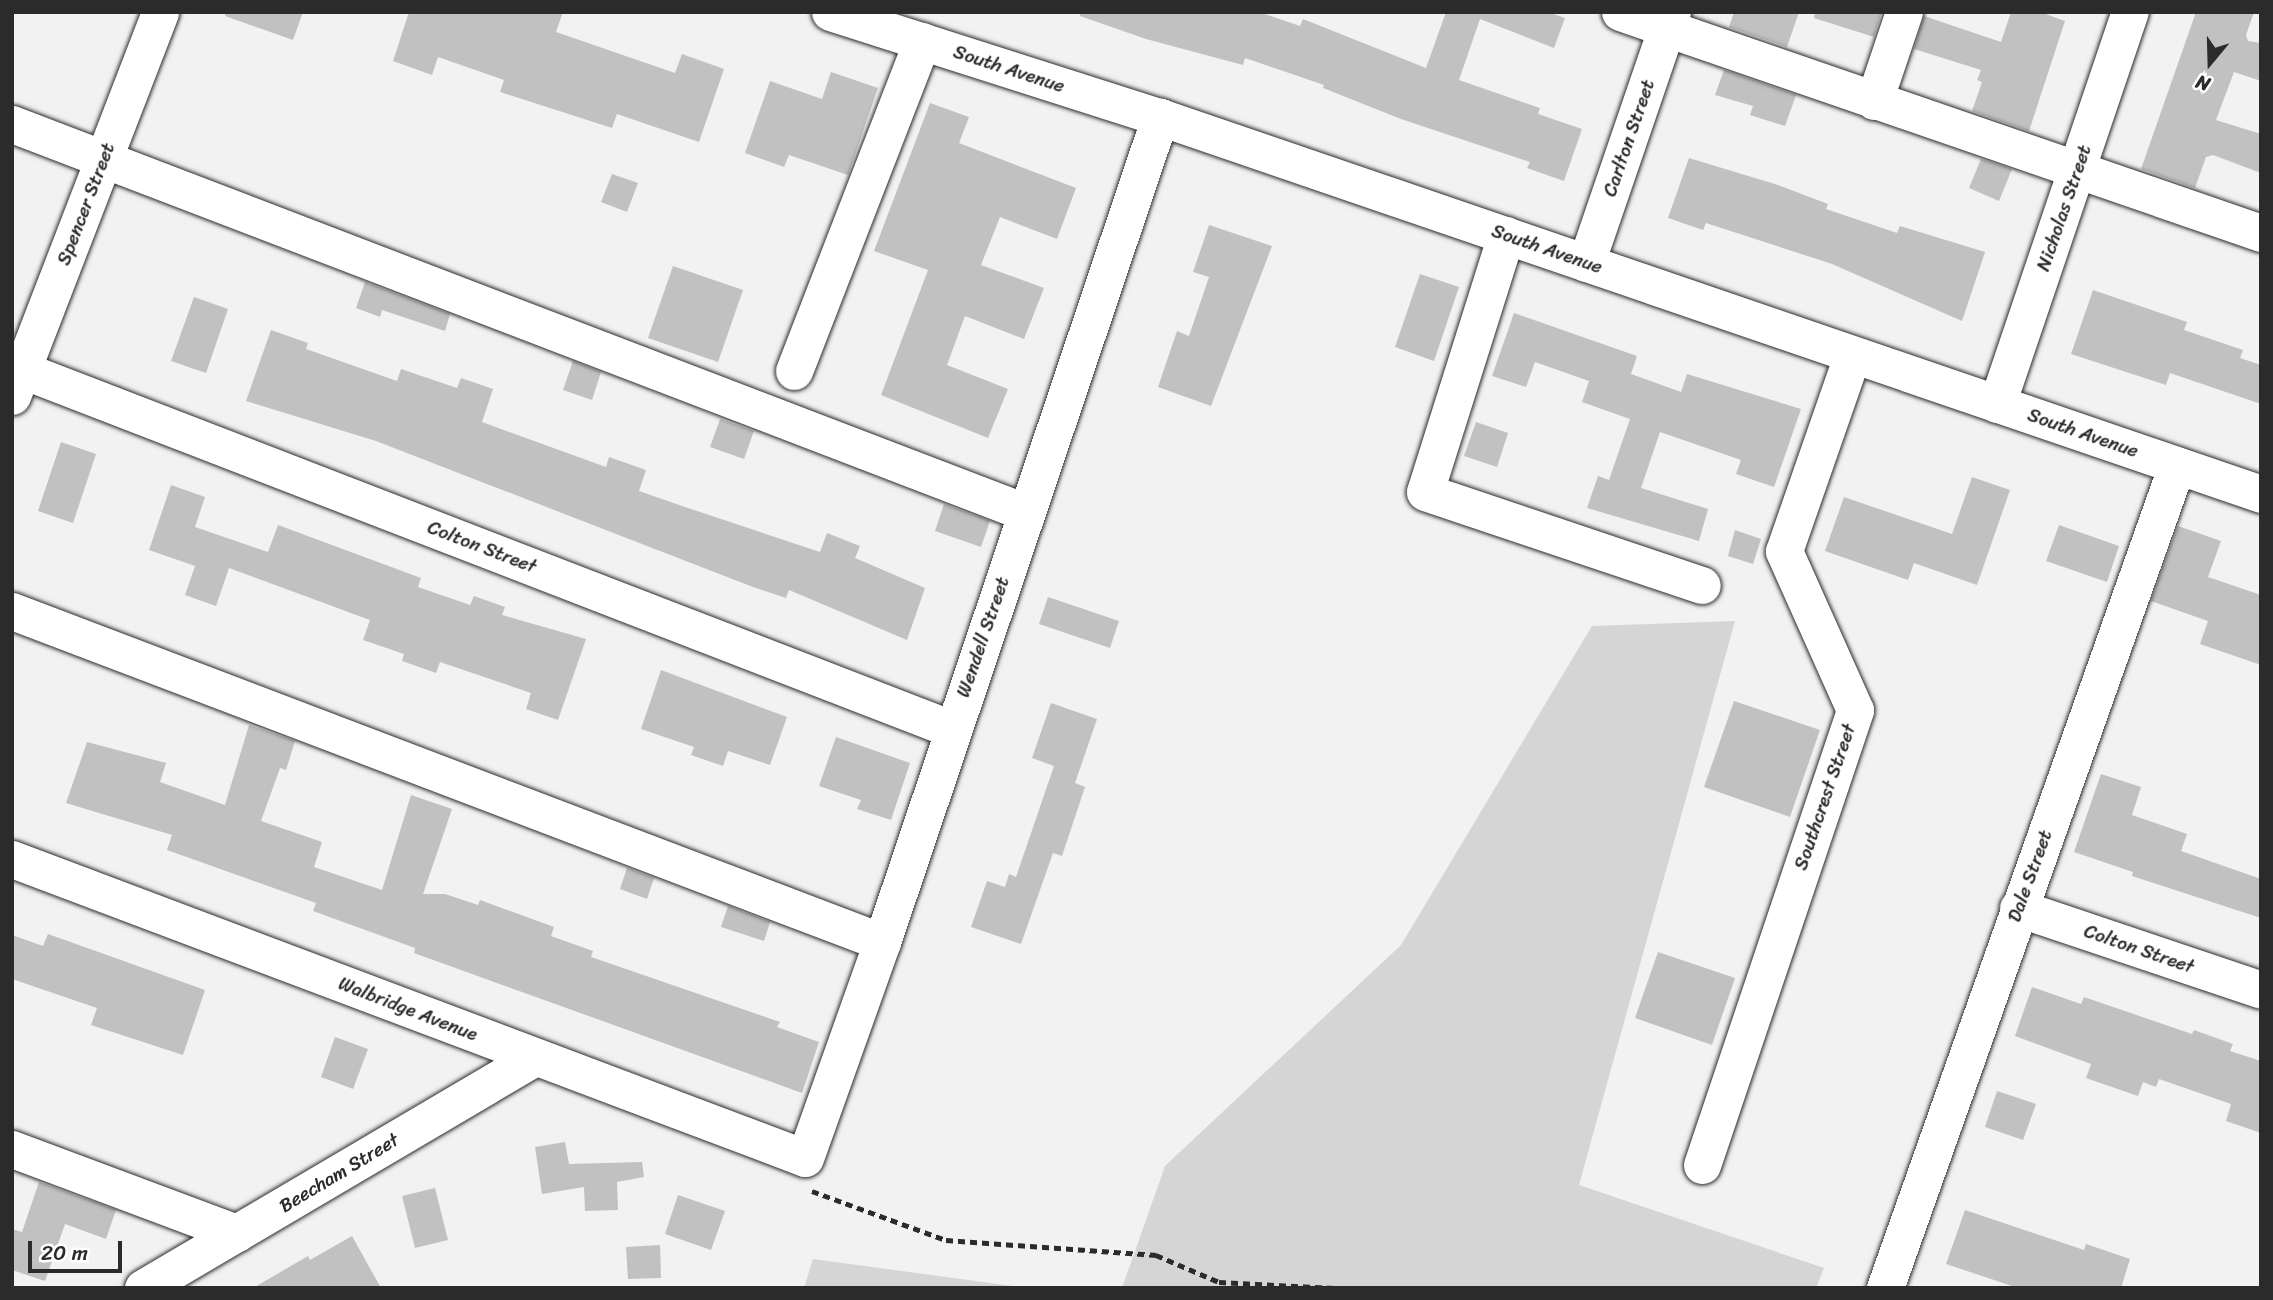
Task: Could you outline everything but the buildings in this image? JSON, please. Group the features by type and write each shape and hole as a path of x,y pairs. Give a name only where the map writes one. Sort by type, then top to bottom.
{"street":[{"name":"Spencer Street","path":"16,377 160,12"},
{"name":"South Avenue","path":"830,12 1160,117 2261,494"},
{"path":"1620,12 1669,20 1874,101 2261,233"},
{"path":"1874,101 1904,12"},
{"name":"Nicholas Street","path":"1997,404 2130,12"},
{"name":"Carlton Street","path":"1586,263 1669,20"},
{"path":"794,372 922,41"},
{"name":"Wendell Street","path":"805,1157 882,942 951,729 1160,117"},
{"path":"12,124 1025,512"},
{"path":"1506,235 1425,492 1702,585"},
{"name":"Southcrest Street","path":"1703,1165 1855,710 1784,551 1852,356"},
{"name":"Colton Street","path":"16,377 951,729"},
{"name":"Dale Street","path":"1885,1288 2177,465"},
{"path":"12,611 882,942"},
{"name":"Walbridge Avenue","path":"12,859 805,1157"},
{"name":"Colton Street","path":"2018,908 2261,990"},
{"name":"Beecham Street","path":"143,1288 535,1057"},
{"path":"12,1149 237,1233"}],"path":[{"path":"805,1157 787,1182 946,1240 1156,1255 1219,1282 1335,1288"}],"shaded area":[{"path":"1735,621 1579,1185 1824,1268 1816,1288 1122,1288 1165,1166 1401,945 1592,626"},
{"path":"813,1259 1027,1288 804,1288"}]}
